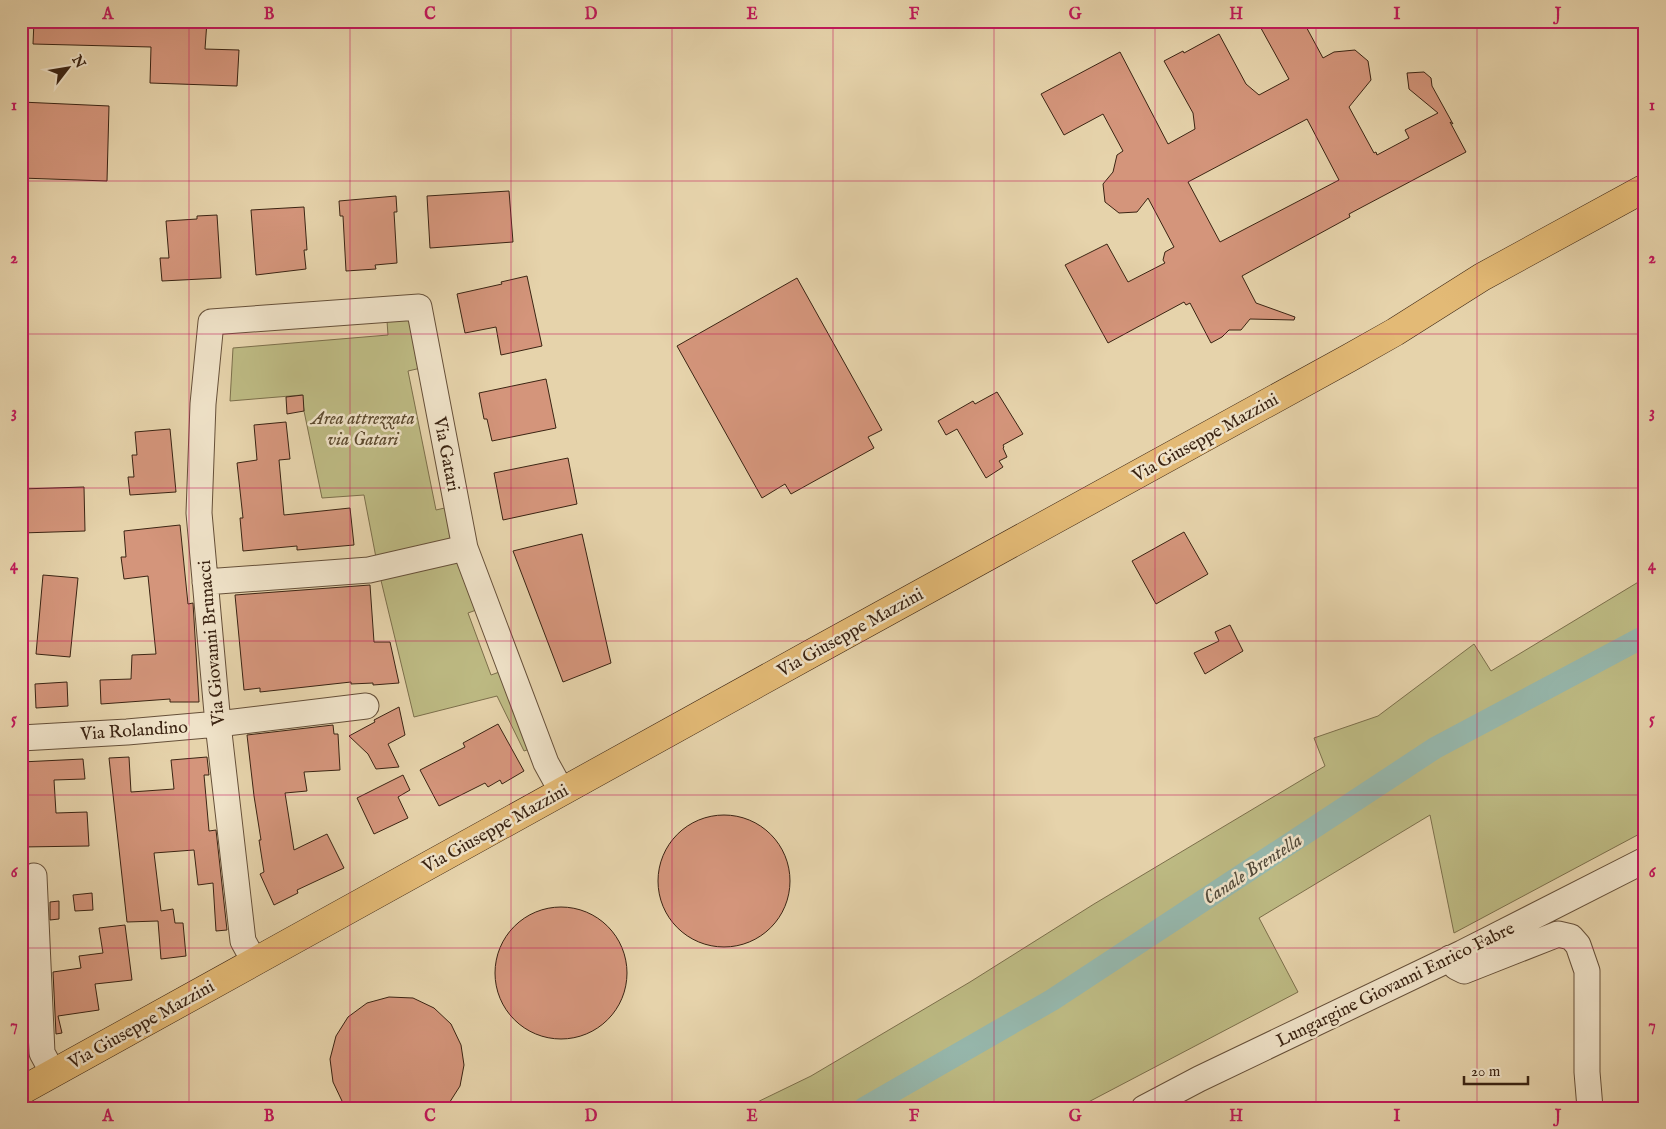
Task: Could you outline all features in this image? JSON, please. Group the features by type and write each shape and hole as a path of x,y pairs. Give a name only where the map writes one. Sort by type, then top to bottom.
{"main road":[{"name":"Via Giuseppe Mazzini","path":"21,1091 1349,358 1482,277 1645,188"}],"street":[{"name":"Via Gatari","path":"211,322 419,307 457,550 546,763 562,792"},
{"name":"Via Giovanni Brunacci","path":"211,322 203,404 198,513 218,724 243,940 254,961"},
{"path":"205,582 369,570 457,550"},
{"name":"Via Rolandino","path":"21,738 127,732 218,724 366,706"},
{"name":"Lungargine Giovanni Enrico Fabre","path":"1144,1108 1645,860"},
{"name":"Via Giuseppe Mazzini","path":"34,876 42,1053 53,1073"},
{"path":"1450,958 1456,967 1464,971 1558,934 1571,937 1578,945 1587,970 1587,1072 1590,1108"}],"green space":[{"name":"Area attrezzata via Gatari","path":"412,319 421,368 408,371 436,510 449,507 479,609 468,613 491,675 502,671 533,748 524,751 497,696 414,717 378,568 364,495 322,498 302,395 230,401 233,348 388,335 387,321"},
{"path":"1645,578 1645,831 1454,933 1430,815 1259,918 1298,992 1077,1108 745,1108 811,1076 970,982 1094,904 1325,766 1314,738 1378,716 1474,644 1491,671"}],"building":[{"path":"34,21 207,21 205,49 239,50 237,86 150,83 151,47 33,44"},
{"path":"1257,21 1303,21 1323,58 1334,52 1355,50 1368,61 1371,80 1349,107 1374,153 1376,152 1377,155 1409,138 1405,130 1438,113 1409,89 1407,73 1424,72 1431,78 1432,86 1466,152 1349,214 1350,217 1242,276 1256,303 1295,317 1294,320 1250,319 1241,330 1229,330 1222,337 1211,343 1190,303 1186,305 1184,302 1108,343 1065,265 1107,244 1128,282 1165,263 1163,260 1165,252 1174,247 1148,198 1137,212 1119,213 1105,202 1103,184 1113,172 1117,155 1123,151 1103,114 1064,135 1041,94 1120,52 1168,144 1195,129 1193,113 1164,61 1183,51 1184,53 1219,34 1246,84 1259,95 1289,79","holes":["1307,119 1339,180 1220,242 1188,182"]},
{"path":"21,102 109,106 107,181 21,178"},
{"path":"509,191 513,242 430,248 427,196"},
{"path":"396,196 397,212 394,212 397,263 375,265 376,269 346,271 343,216 340,216 339,201"},
{"path":"304,207 307,250 304,250 306,269 256,275 251,210"},
{"path":"217,215 221,278 162,281 160,258 169,258 166,221 197,219 197,216"},
{"path":"527,276 542,346 501,355 496,327 465,333 457,294 502,284 501,282"},
{"path":"797,278 882,430 868,437 874,448 791,494 785,484 762,498 677,346"},
{"path":"546,379 556,428 492,441 487,419 484,419 479,393"},
{"path":"997,392 1023,434 1003,445 1007,457 999,461 1003,467 986,478 957,429 946,435 938,421 973,401 975,404"},
{"path":"303,395 304,411 287,414 286,397"},
{"path":"286,422 290,459 279,460 284,515 350,508 354,545 297,550 297,546 243,551 240,518 243,518 237,463 257,460 254,425"},
{"path":"170,429 176,492 130,495 128,477 134,477 132,455 137,455 135,432"},
{"path":"568,458 577,504 503,520 494,473"},
{"path":"84,487 85,531 21,533 21,489"},
{"path":"180,525 188,604 193,603 199,702 170,702 170,699 101,704 100,680 131,679 132,655 156,654 148,576 124,579 121,557 126,557 124,531"},
{"path":"1184,532 1208,574 1156,604 1132,561"},
{"path":"582,534 611,663 563,682 513,551"},
{"path":"43,575 78,578 70,657 36,654"},
{"path":"370,585 374,642 390,642 399,683 373,685 373,683 351,684 351,682 260,692 260,688 244,690 235,595"},
{"path":"1230,625 1243,651 1205,674 1194,653 1219,641 1215,632"},
{"path":"67,682 68,706 36,708 35,684"},
{"path":"399,707 405,735 388,744 399,767 376,769 368,754 349,736"},
{"path":"498,724 524,771 502,784 500,780 488,787 485,783 439,806 420,770 465,747 463,743"},
{"path":"333,725 334,734 338,734 340,770 304,772 307,791 285,793 294,850 327,834 344,868 297,890 298,893 274,905 260,874 264,872 247,735"},
{"path":"129,757 131,792 174,789 171,760 207,757 209,775 204,775 209,831 216,830 227,930 216,931 213,883 198,885 194,850 154,853 161,911 173,909 175,923 183,923 186,956 161,959 158,921 127,922 109,758"},
{"path":"83,759 85,779 54,780 56,813 87,812 89,846 21,847 21,762"},
{"path":"403,775 410,790 398,797 408,818 374,834 357,798"},
{"path":"724,815 737,816 749,820 771,834 785,856 789,868 789,894 785,906 771,928 749,942 737,946 724,947 711,946 699,942 677,928 663,906 659,894 658,881 659,868 663,856 677,834 699,820 711,816"},
{"path":"92,893 93,910 75,911 73,895"},
{"path":"59,901 59,919 50,920 50,902"},
{"path":"561,907 574,908 586,912 608,926 622,948 626,960 626,986 622,998 608,1020 586,1034 574,1038 561,1039 548,1038 536,1034 514,1020 500,998 496,986 495,973 496,960 500,948 514,926 536,912 548,908"},
{"path":"125,925 132,980 95,984 99,1010 58,1016 62,1033 56,1034 53,972 81,968 79,956 103,953 99,928"},
{"path":"24,976 27,1039 21,1040 21,977"},
{"path":"389,997 413,998 434,1008 451,1024 461,1045 464,1065 460,1086 446,1108 348,1108 342,1101 333,1082 330,1059 336,1036 348,1017 367,1003"}],"waterway":[{"name":"Canale Brentella","path":"864,1108 1052,1000 1435,748 1645,636"}]}
